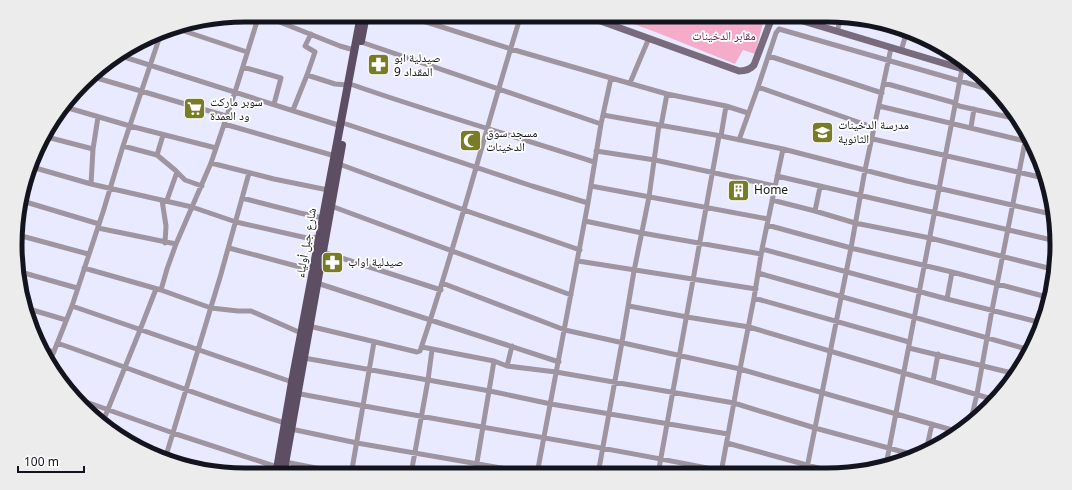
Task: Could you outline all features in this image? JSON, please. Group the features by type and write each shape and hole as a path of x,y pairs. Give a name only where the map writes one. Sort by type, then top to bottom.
{"main road":[{"name":"شارع جبل أولياء","path":"278,468 285,423 304,358 331,206 354,50 360,22"},
{"name":"شارع جبل أولياء","path":"350,85 361,42 361,22"},
{"name":"شارع جبل أولياء","path":"285,468 291,429 294,392 292,382 328,190 334,178"}],"street":[{"path":"104,418 211,163 258,22"},
{"path":"279,22 354,50"},
{"path":"426,22 511,49 667,94 726,106 748,113"},
{"path":"309,326 417,352 420,351 441,290 519,22"},
{"path":"604,22 739,71 748,70 754,65 770,22"},
{"path":"807,22 965,70"},
{"path":"837,31 840,22"},
{"path":"738,140 776,33 779,29 986,89"},
{"path":"184,31 247,52"},
{"path":"293,110 315,51 306,47 311,34"},
{"path":"902,51 906,37"},
{"path":"630,83 649,38"},
{"path":"52,356 72,306 159,40"},
{"path":"361,42 601,124"},
{"path":"807,468 851,248 865,170 873,139 891,48"},
{"path":"769,56 882,93"},
{"path":"125,57 588,203"},
{"path":"243,67 280,78 274,104"},
{"path":"887,459 962,69"},
{"path":"307,75 335,84 350,85 488,127 594,162"},
{"path":"97,78 226,116"},
{"path":"538,468 578,261 601,124 611,78"},
{"path":"884,83 955,103 959,106 1009,117"},
{"path":"758,87 875,128"},
{"path":"599,468 667,94"},
{"path":"659,468 693,278 701,243 712,172 726,106"},
{"path":"879,106 1023,139"},
{"path":"69,108 130,126 216,148"},
{"path":"971,127 974,109"},
{"path":"603,115 783,149 1048,213"},
{"path":"91,184 93,149 98,117"},
{"path":"224,124 337,160 464,210 580,250"},
{"path":"157,156 164,135"},
{"path":"50,137 93,149"},
{"path":"873,139 1039,177"},
{"path":"972,414 1012,204 1026,144"},
{"path":"123,146 157,156 185,180 202,186"},
{"path":"722,468 728,443 728,434 740,368 756,289 761,251 783,149"},
{"path":"596,151 655,160 775,186"},
{"path":"211,163 305,186 328,190"},
{"path":"36,168 111,189 192,207 236,222 307,238 320,237"},
{"path":"165,243 166,226 164,200 177,172"},
{"path":"167,454 229,248 249,173"},
{"path":"777,176 1050,240"},
{"path":"591,186 768,219"},
{"path":"815,211 820,186"},
{"path":"242,198 300,214 323,218"},
{"path":"772,200 855,223 930,238 1049,268"},
{"path":"26,202 98,226 165,243 176,244"},
{"path":"331,206 571,295"},
{"path":"585,221 642,233 761,251 1036,322"},
{"path":"767,225 851,248 1044,296"},
{"path":"22,236 88,254"},
{"path":"229,248 300,268 314,269"},
{"path":"323,252 441,290"},
{"path":"578,261 756,289"},
{"path":"84,268 159,289 211,308 251,311 301,333"},
{"path":"947,299 952,272"},
{"path":"24,273 77,288"},
{"path":"758,273 1024,348"},
{"path":"317,283 559,362"},
{"path":"442,283 565,330 740,368 951,430"},
{"path":"754,298 836,321 938,354 1010,373"},
{"path":"72,306 292,382"},
{"path":"629,306 749,327 989,398"},
{"path":"32,310 66,320"},
{"path":"353,468 374,342"},
{"path":"57,343 185,390 285,423"},
{"path":"507,366 512,346"},
{"path":"422,347 494,361 507,366 556,372 673,391 734,403 815,428 906,453"},
{"path":"49,350 54,352"},
{"path":"411,468 428,380 432,350"},
{"path":"933,381 938,354"},
{"path":"304,358 609,415 728,434"},
{"path":"476,468 494,361"},
{"path":"294,392 363,407 661,458 704,468"},
{"path":"86,402 269,468"},
{"path":"928,444 932,424"},
{"path":"291,429 357,443 501,468"},
{"path":"728,443 818,468"},
{"path":"286,462 316,468"}],"green space":[{"name":"مقابر الدخينات","path":"628,22 763,22 755,54 743,50 735,64"}],"place":[{"name":"صيدلية ابو المقداد 9","path":"378,65"},
{"name":"سوبر ماركت ود العمدة","path":"195,109"},
{"name":"مدرسة الدخينات الثانوية","path":"823,132"},
{"name":"مسجد سوق الدخينات","path":"470,140"},
{"name":"Home","path":"739,190"},
{"name":"صيدلية اواب","path":"332,262"}]}
